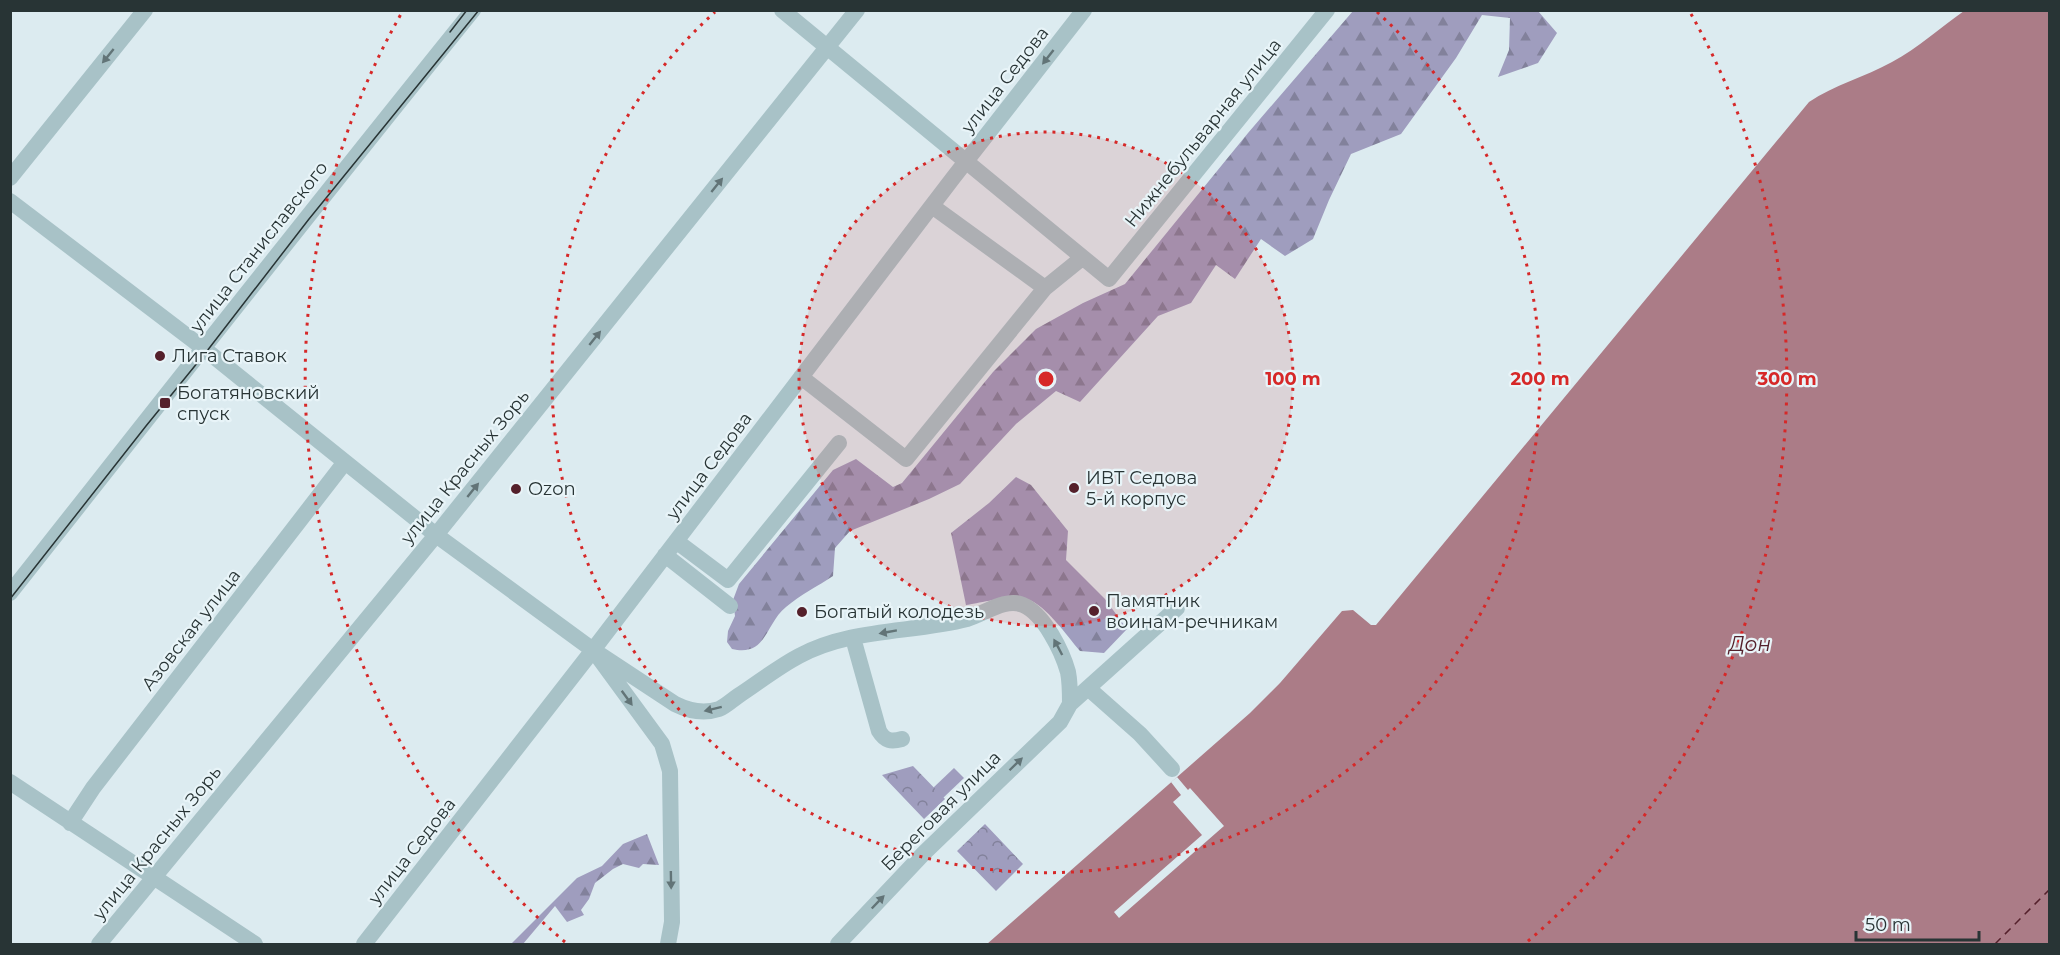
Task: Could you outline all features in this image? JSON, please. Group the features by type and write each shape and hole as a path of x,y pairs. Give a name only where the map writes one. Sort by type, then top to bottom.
{"street":[{"path":"10,178 145,10"},
{"name":"улица Станиславского","path":"10,593 306,217 473,10"},
{"path":"782,10 826,49 1082,258 1045,288 906,459 801,377"},
{"name":"улица Красных Зорь","path":"99,945 436,535 857,10"},
{"name":"улица Седова","path":"364,945 593,651 1084,10"},
{"name":"Нижнебульварная улица","path":"1082,258 1109,279 1327,10"},
{"path":"10,201 204,349 436,535 593,651 675,704 688,710 702,712 720,709 799,656 827,644 966,619 1006,604 1023,604 1034,612 1046,626 1062,655 1068,673 1070,704"},
{"path":"932,206 1045,288"},
{"path":"676,541 729,580 839,442"},
{"name":"Азовская улица","path":"70,823 93,788 345,462"},
{"path":"665,555 730,606"},
{"name":"Береговая улица","path":"838,945 924,854 1060,722 1070,704 1177,608"},
{"path":"853,638 879,731 884,739 890,741 902,739"},
{"path":"593,651 662,744 667,757 670,771 672,922 668,945"},
{"path":"1088,688 1140,734 1172,770"},
{"path":"10,782 255,945"}],"green space":[{"path":"1353,11 1538,11 1557,33 1538,63 1498,77 1509,50 1510,18 1482,15 1456,58 1401,134 1351,154 1313,239 1285,256 1261,239 1235,279 1216,265 1191,303 1158,316 1080,402 1056,391 1016,424 960,484 850,531 835,548 833,576 786,607 759,644 744,650 732,649 727,642 728,631 735,616 733,600 739,584 833,470 856,459 893,487 902,483 993,372 1036,329 1083,303 1125,284 1248,133"},
{"path":"1016,477 1031,485 1068,531 1066,560 1105,599 1127,629 1104,653 1080,651 1049,614 1027,599 1006,598 966,605 951,533 989,503"},
{"path":"913,766 945,799 924,819 882,775"},
{"path":"954,768 964,778 943,798 933,788"},
{"path":"985,824 1023,864 996,891 957,851"},
{"path":"647,834 659,865 643,864 639,868 623,864 613,869 595,883 589,899 581,910 584,915 567,922 555,906 523,944 511,944 577,878 602,866 623,844"}],"water":[{"name":"Дон","path":"1964,11 2049,11 2049,944 987,944 1250,713 1280,683 1342,611 1353,610 1371,625 1376,625 1809,102 1902,56"}],"pier":[{"path":"1177,777 1224,826 1119,918 1114,912 1202,835 1173,802 1181,795 1171,782"}],"ferry route":[{"path":"1995,944 2050,889"}],"tram line":[{"path":"450,32 467,10"},
{"path":"10,599 309,219 479,10"}],"place":[{"name":"Лига Ставок","path":"160,356"},
{"name":"Богатяновский спуск","path":"165,403"},
{"name":"ИВТ Седова 5-й корпус","path":"1074,488"},
{"name":"Ozon","path":"516,489"},
{"name":"Памятник воинам-речникам","path":"1094,611"},
{"name":"Богатый колодезь","path":"802,612"}]}
